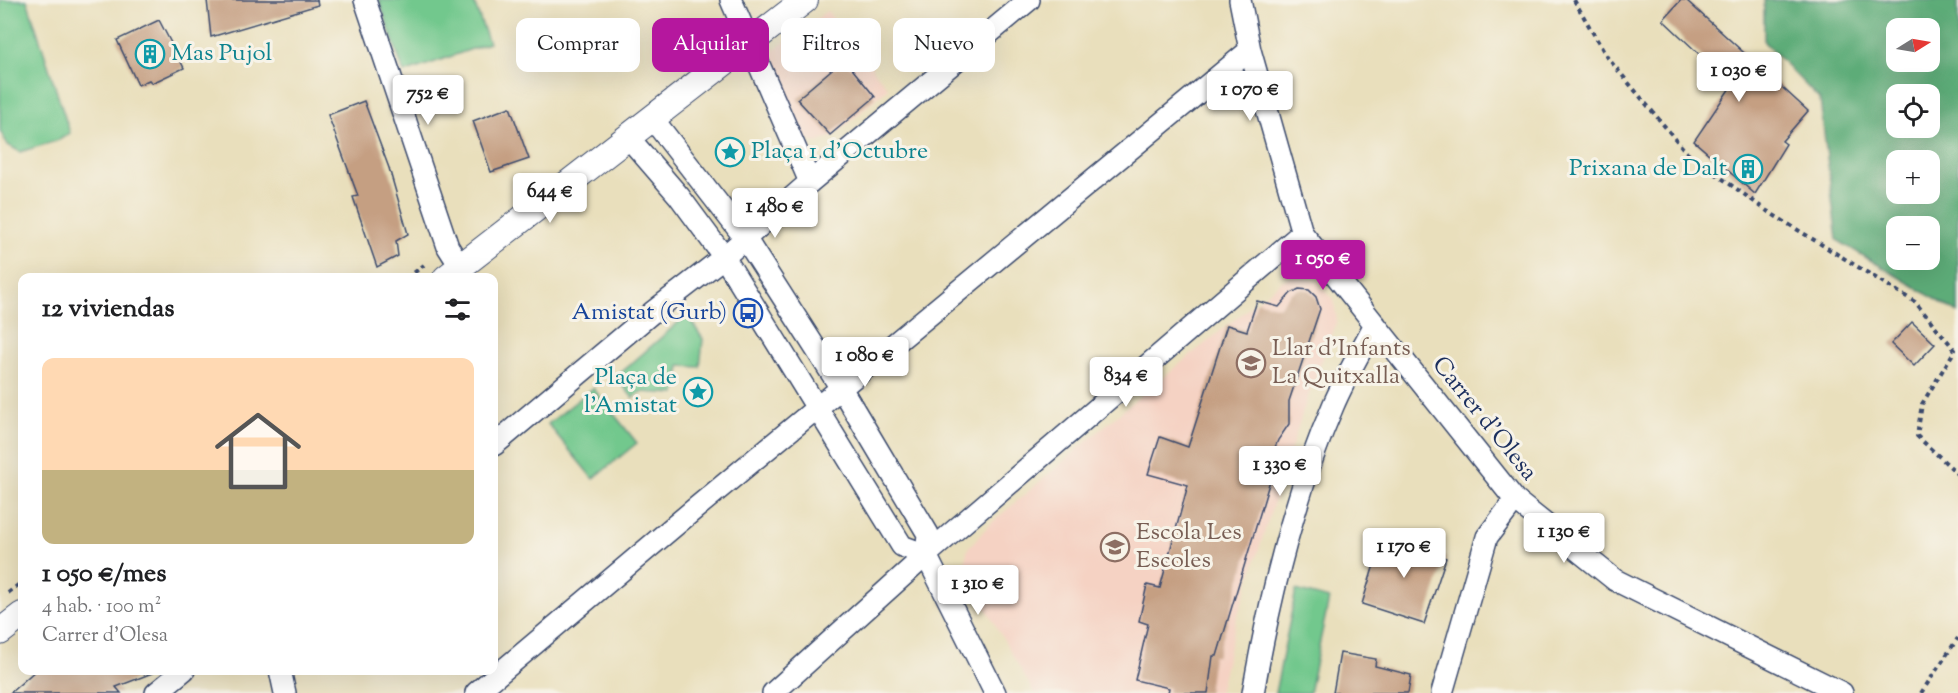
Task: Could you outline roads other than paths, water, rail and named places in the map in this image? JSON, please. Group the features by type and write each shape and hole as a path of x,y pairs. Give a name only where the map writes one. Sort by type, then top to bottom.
{"street":[{"path":"364,0 448,247 453,272 712,72"},
{"path":"731,0 738,18"},
{"path":"769,28 805,0"},
{"path":"498,442 654,311 724,257 810,182 1029,0"},
{"name":"Carrer d'Olesa","path":"1240,0 1250,50 1302,233 1515,500 1616,580 1842,693"},
{"path":"498,675 1250,50"},
{"path":"761,72 810,182"},
{"path":"652,118 745,238 842,388 928,534 926,555 995,693"},
{"path":"628,137 724,257 902,546 926,555"},
{"path":"773,693 926,555 1302,233"},
{"path":"1254,693 1264,631 1305,483 1333,406 1375,324"},
{"path":"1442,693 1487,537 1515,500"},
{"path":"0,632 18,618"},
{"path":"156,693 178,675"},
{"path":"281,675 285,693"},
{"path":"476,693 498,675"}],"place":[{"name":"Mas Pujol","path":"150,54"},
{"name":"Plaça 1 d'Octubre","path":"730,152"},
{"name":"Prixana de Dalt","path":"1748,169"},
{"name":"Amistat (Gurb)","path":"748,313"},
{"name":"Llar d'Infants La Quitxalla","path":"1251,363"},
{"name":"Plaça de l'Amistat","path":"698,392"},
{"name":"Escola Les Escoles","path":"1115,547"}]}
